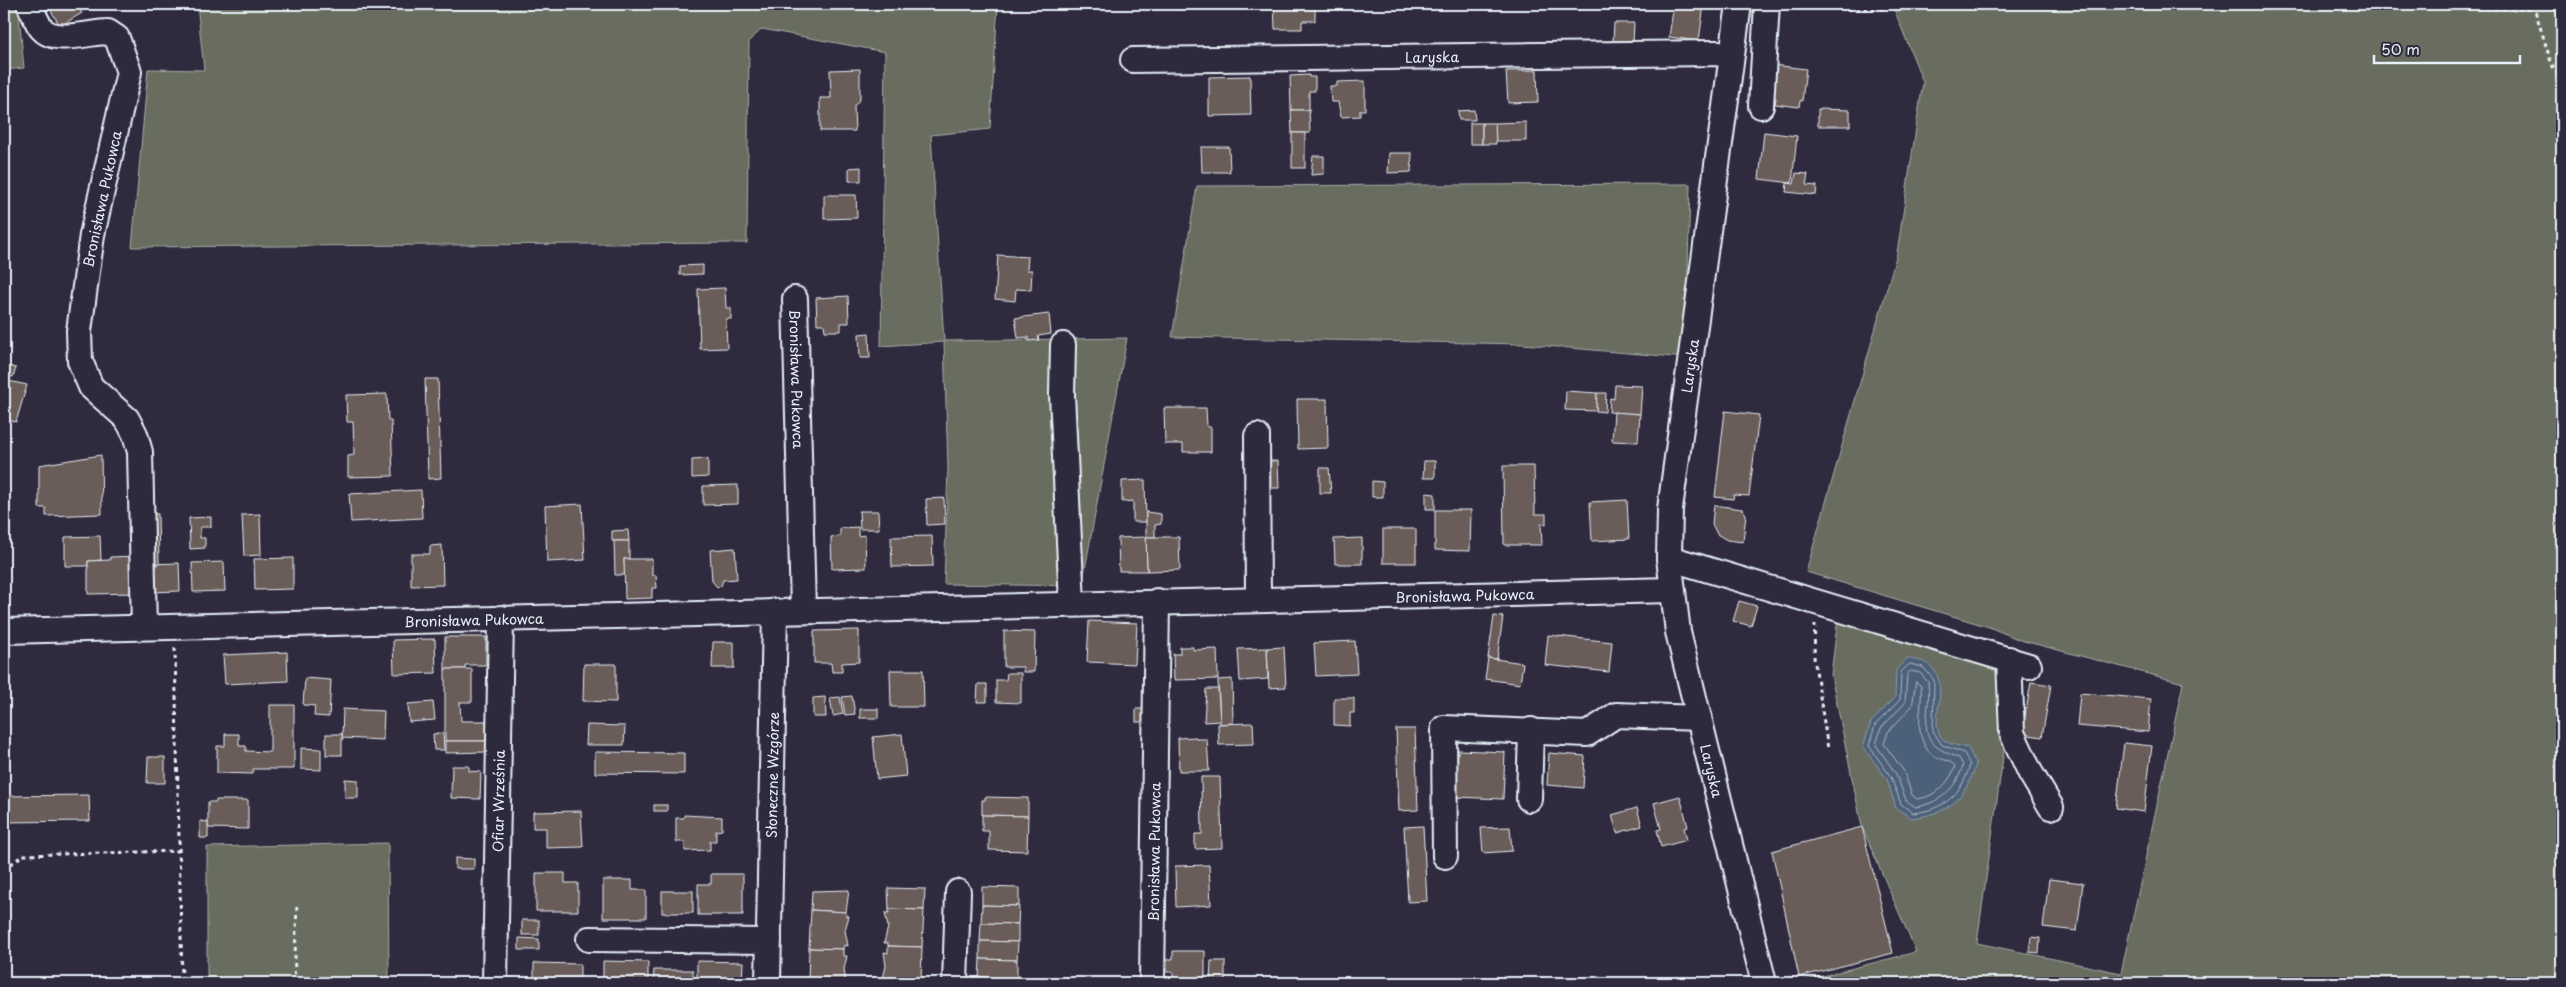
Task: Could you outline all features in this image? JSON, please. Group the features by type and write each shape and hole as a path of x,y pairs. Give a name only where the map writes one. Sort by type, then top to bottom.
{"street":[{"name":"Bronisława Pukowca","path":"29,4 42,29 50,34 64,36 108,32 116,38 129,72 92,235 79,331 79,351 80,360 91,387 127,419 135,434 140,452 144,628"},
{"name":"Laryska","path":"1739,4 1670,509 1669,558 1678,632 1764,983"},
{"path":"1761,106 1767,4"},
{"name":"Laryska","path":"1133,60 1715,53 1732,55"},
{"name":"Bronisława Pukowca","path":"795,299 803,610"},
{"path":"1063,345 1062,394 1072,604"},
{"path":"1257,436 1258,599"},
{"path":"1669,558 2019,663 2012,734 2030,772 2051,807"},
{"name":"Bronisława Pukowca","path":"4,631 1156,601 1672,590"},
{"name":"Bronisława Pukowca","path":"1152,983 1156,601"},
{"name":"Słoneczne Wzgórze","path":"768,983 775,611"},
{"name":"Ofiar Września","path":"495,983 501,618"},
{"path":"1445,856 1444,728 1531,730 1587,734 1616,715 1699,718"},
{"path":"1529,799 1531,730"},
{"path":"955,983 958,892"},
{"path":"589,939 769,941"}],"path":[{"path":"1808,4 1853,9 2091,4"},
{"path":"2214,4 2533,9"},
{"path":"2533,4 2552,65 2562,82"},
{"path":"1815,601 1814,657 1828,749"},
{"path":"182,983 175,649 183,626"},
{"path":"4,869 22,855 179,851"},
{"path":"294,983 297,905"}],"green space":[{"path":"4,4 18,4 24,68 4,70"},
{"path":"197,4 998,4 990,129 931,135 944,341 1127,338 1082,586 944,584 948,468 944,342 881,346 885,52 762,29 749,41 747,243 132,247 148,69 204,70"},
{"path":"1892,4 2562,4 2562,983 1795,983 1916,952 1862,827 1831,675 1838,617 2000,669 2004,750 1977,943 2121,973 2183,683 2020,640 1989,627 1806,572 1897,253 1923,82"},
{"path":"1690,184 1686,358 1523,344 1172,337 1197,186"},
{"path":"388,843 389,983 207,983 207,847"}],"water":[{"path":"1907,658 1924,662 1935,671 1939,681 1940,692 1937,715 1939,734 1947,742 1968,748 1976,764 1967,787 1954,803 1936,813 1911,818 1896,808 1887,779 1863,747 1871,722 1895,698 1896,670"}],"building":[{"path":"47,4 76,4 82,13 60,26"},
{"path":"1173,4 1201,4 1201,9 1173,9"},
{"path":"1274,4 1315,4 1315,21 1302,21 1302,29 1275,29"},
{"path":"1674,4 1704,4 1699,41 1669,37"},
{"path":"1614,23 1634,23 1633,44 1613,43"},
{"path":"1773,65 1806,69 1802,101 1800,101 1799,107 1775,104 1776,98 1768,97"},
{"path":"860,69 860,99 854,106 855,131 820,131 820,98 831,98 830,70"},
{"path":"1537,70 1538,102 1508,103 1506,71"},
{"path":"1309,75 1309,77 1315,77 1315,91 1309,91 1309,110 1291,110 1290,76"},
{"path":"1250,76 1251,115 1209,116 1209,77"},
{"path":"1365,81 1365,110 1360,110 1360,116 1341,117 1338,102 1331,102 1330,86 1337,86 1337,82"},
{"path":"1818,109 1850,110 1850,126 1818,126"},
{"path":"1291,110 1309,110 1310,133 1292,133"},
{"path":"1474,110 1475,120 1459,120 1458,111"},
{"path":"1526,122 1526,141 1495,141 1495,123"},
{"path":"1470,123 1482,123 1482,144 1470,144"},
{"path":"1482,123 1495,123 1496,144 1482,144"},
{"path":"1764,132 1797,136 1792,183 1759,179"},
{"path":"1292,133 1305,133 1305,168 1292,168"},
{"path":"1201,147 1229,147 1230,172 1202,172"},
{"path":"1389,153 1412,153 1411,172 1388,173"},
{"path":"1313,156 1324,156 1324,174 1311,175"},
{"path":"861,167 861,181 849,181 849,168"},
{"path":"1796,173 1808,174 1806,185 1817,186 1816,195 1786,192 1787,183 1794,184"},
{"path":"824,195 856,195 857,218 824,219"},
{"path":"998,255 1028,257 1027,270 1032,270 1031,290 1016,289 1015,301 995,299"},
{"path":"703,265 703,274 680,275 680,266"},
{"path":"725,288 726,308 731,308 731,319 726,319 727,348 700,349 698,289"},
{"path":"848,296 849,323 841,323 841,331 825,331 824,324 817,324 816,298"},
{"path":"1049,314 1051,334 1038,336 1039,340 1029,341 1029,337 1018,338 1015,318"},
{"path":"869,333 870,358 860,358 859,334"},
{"path":"4,365 16,368 13,377 4,375"},
{"path":"425,379 438,379 441,478 428,479"},
{"path":"4,380 27,385 16,422 4,419"},
{"path":"1615,385 1642,386 1640,414 1609,412 1610,398 1614,399"},
{"path":"1566,391 1597,393 1596,411 1565,410"},
{"path":"1597,393 1606,393 1605,412 1596,411"},
{"path":"387,394 388,421 391,421 393,476 348,477 348,456 354,455 353,422 347,422 346,395"},
{"path":"1297,399 1327,399 1328,448 1298,449"},
{"path":"1164,408 1206,408 1207,427 1211,427 1211,452 1183,452 1183,444 1165,444"},
{"path":"1725,411 1759,415 1749,496 1734,495 1733,499 1715,497"},
{"path":"1614,412 1640,414 1638,442 1612,441"},
{"path":"101,455 102,514 46,516 46,508 39,508 39,465"},
{"path":"708,459 708,477 692,478 692,460"},
{"path":"1265,461 1278,461 1279,488 1265,488"},
{"path":"1424,461 1435,461 1435,478 1423,478"},
{"path":"1503,466 1534,466 1535,514 1546,514 1546,524 1541,524 1542,545 1504,545"},
{"path":"1320,468 1329,468 1331,493 1320,493"},
{"path":"1145,480 1146,522 1133,522 1133,501 1122,502 1122,481"},
{"path":"1372,481 1383,482 1383,497 1372,497"},
{"path":"738,485 738,504 703,505 703,486"},
{"path":"421,490 422,518 351,522 349,494"},
{"path":"1426,493 1435,494 1435,509 1426,509"},
{"path":"944,498 945,524 927,525 926,499"},
{"path":"1627,500 1629,539 1592,541 1590,502"},
{"path":"582,504 585,560 547,562 545,506"},
{"path":"1714,505 1742,509 1746,514 1743,542 1727,540 1717,534 1712,524"},
{"path":"1435,510 1471,510 1470,551 1435,550"},
{"path":"859,511 878,511 879,529 860,529"},
{"path":"1146,512 1161,514 1161,524 1155,525 1155,537 1146,537"},
{"path":"145,514 158,514 159,564 146,564"},
{"path":"260,514 261,555 244,556 242,515"},
{"path":"211,517 211,527 200,527 200,538 205,538 205,548 190,549 189,518"},
{"path":"858,527 858,536 865,535 866,568 832,569 831,537 840,536 840,528"},
{"path":"1383,529 1416,529 1416,563 1383,563"},
{"path":"628,530 629,541 612,541 612,531"},
{"path":"100,536 101,560 88,561 88,566 65,566 65,537"},
{"path":"932,536 933,566 892,567 891,537"},
{"path":"1146,537 1179,537 1180,570 1147,571"},
{"path":"1146,537 1147,571 1119,571 1118,538"},
{"path":"1362,538 1362,564 1335,564 1334,539"},
{"path":"614,541 629,541 629,559 624,559 625,575 615,575"},
{"path":"442,545 443,585 411,586 411,554 430,554 430,546"},
{"path":"735,548 737,579 723,580 721,586 717,587 712,581 710,550"},
{"path":"137,556 137,593 88,594 88,561 110,560 110,557"},
{"path":"293,558 293,589 255,590 254,559"},
{"path":"624,559 652,559 652,575 656,575 657,588 652,588 652,598 625,599"},
{"path":"224,562 225,591 193,592 192,563"},
{"path":"179,563 180,591 150,592 149,564"},
{"path":"1739,601 1757,606 1751,626 1733,621"},
{"path":"1494,616 1503,617 1497,659 1488,658"},
{"path":"1089,621 1137,623 1135,664 1087,662"},
{"path":"859,630 859,662 842,663 842,672 832,672 831,663 814,663 814,631"},
{"path":"1004,631 1035,632 1034,672 1023,672 1023,667 1004,667"},
{"path":"1548,635 1612,642 1609,672 1545,665"},
{"path":"445,637 486,637 486,665 465,665 465,669 445,669"},
{"path":"435,639 436,673 394,674 393,640"},
{"path":"1355,641 1357,674 1316,676 1314,643"},
{"path":"713,642 734,642 734,668 712,668"},
{"path":"1180,647 1193,647 1193,650 1217,649 1218,679 1174,680 1173,654 1180,654"},
{"path":"1284,647 1286,687 1269,688 1267,648"},
{"path":"1267,648 1268,679 1240,681 1238,649"},
{"path":"287,652 288,681 225,684 223,655"},
{"path":"1488,658 1523,663 1520,684 1485,679"},
{"path":"584,664 616,664 616,702 583,701"},
{"path":"445,669 472,669 472,702 460,702 461,721 487,721 487,741 445,741"},
{"path":"890,670 923,670 924,707 891,707"},
{"path":"1007,673 1021,673 1021,703 996,702 996,680 1006,680"},
{"path":"305,678 331,680 329,717 314,716 315,706 303,705"},
{"path":"1232,679 1233,723 1220,724 1218,680"},
{"path":"2031,682 2051,685 2042,737 2022,734"},
{"path":"978,684 987,684 987,702 977,702"},
{"path":"1206,689 1218,689 1220,721 1204,722"},
{"path":"2080,693 2151,699 2148,732 2077,726"},
{"path":"852,696 855,714 845,715 842,697"},
{"path":"825,697 826,717 813,717 813,698"},
{"path":"840,697 843,714 833,716 830,698"},
{"path":"1334,698 1354,698 1354,713 1350,713 1350,726 1334,725"},
{"path":"433,702 435,720 409,722 408,704"},
{"path":"270,705 294,705 294,769 253,769 253,774 217,773 217,746 225,746 225,734 239,734 239,746 246,746 246,751 270,752"},
{"path":"343,709 384,711 383,740 342,738"},
{"path":"860,709 878,709 878,718 860,718"},
{"path":"1136,709 1152,709 1152,722 1136,722"},
{"path":"1253,723 1254,744 1219,745 1218,724"},
{"path":"587,725 625,726 624,745 586,745"},
{"path":"1396,729 1415,729 1418,810 1399,811"},
{"path":"443,733 444,750 434,750 433,734"},
{"path":"326,734 342,734 342,755 326,755"},
{"path":"902,734 906,776 877,779 873,737"},
{"path":"1196,737 1196,739 1207,739 1209,771 1179,771 1178,738"},
{"path":"445,741 487,741 487,752 445,753"},
{"path":"2124,743 2152,746 2144,812 2116,808"},
{"path":"301,748 321,749 321,770 301,769"},
{"path":"1458,750 1505,752 1503,799 1456,797"},
{"path":"595,752 684,753 684,774 595,773"},
{"path":"1549,753 1585,756 1583,788 1547,785"},
{"path":"148,757 165,757 165,783 147,783"},
{"path":"452,766 469,766 469,771 481,772 480,799 451,798"},
{"path":"1201,777 1220,777 1222,848 1195,849 1195,834 1202,834"},
{"path":"345,779 358,780 358,798 345,798"},
{"path":"89,795 90,821 4,822 4,796"},
{"path":"1680,796 1688,827 1684,828 1687,840 1661,847 1657,830 1661,829 1654,803"},
{"path":"985,797 1028,798 1028,816 982,815 982,800 985,800"},
{"path":"216,800 248,800 248,829 208,828 208,802 216,802"},
{"path":"654,805 667,805 667,811 654,811"},
{"path":"1637,808 1642,826 1617,833 1612,815"},
{"path":"581,811 583,847 546,848 546,828 533,828 533,812"},
{"path":"684,815 722,817 722,830 716,831 716,841 710,841 710,850 685,851 685,842 676,842 676,818 684,818"},
{"path":"982,815 1028,816 1027,851 989,850 989,831 982,831"},
{"path":"200,821 208,822 208,838 200,838"},
{"path":"1423,826 1427,901 1408,902 1404,827"},
{"path":"1510,827 1512,851 1483,853 1481,828"},
{"path":"1862,827 1893,953 1799,977 1772,851"},
{"path":"455,858 474,859 474,869 455,869"},
{"path":"1209,865 1211,905 1176,907 1175,866"},
{"path":"536,873 565,873 565,883 578,883 578,911 536,911"},
{"path":"711,874 743,874 743,915 698,915 698,884 711,884"},
{"path":"2049,879 2083,883 2077,931 2043,927"},
{"path":"603,880 632,880 632,890 646,890 646,918 603,918"},
{"path":"982,887 1019,888 1019,906 982,905"},
{"path":"888,888 925,889 924,910 889,909"},
{"path":"849,890 846,912 811,910 812,891"},
{"path":"662,891 693,891 693,913 662,913"},
{"path":"982,905 1019,906 1018,924 981,923"},
{"path":"889,909 924,910 922,947 888,946 888,943 884,943 888,927 885,913 889,913"},
{"path":"811,910 846,912 846,916 849,916 845,930 848,946 844,945 843,949 809,948"},
{"path":"522,920 539,920 539,935 522,935"},
{"path":"981,923 1018,924 1018,942 980,941"},
{"path":"2031,937 2040,938 2039,953 2029,952"},
{"path":"519,938 539,939 539,950 519,950"},
{"path":"980,941 1018,942 1017,960 980,959"},
{"path":"888,946 922,947 921,983 882,982 886,966 884,952 888,953"},
{"path":"809,948 843,949 843,956 847,956 844,969 846,983 808,983"},
{"path":"1173,951 1205,951 1205,983 1173,983 1173,972 1167,972 1167,959 1173,959"},
{"path":"980,959 1017,960 1017,978 979,977"},
{"path":"603,961 648,962 648,983 603,983"},
{"path":"697,961 743,962 742,983 697,983"},
{"path":"1211,961 1225,961 1225,983 1210,983"},
{"path":"534,963 580,964 580,983 534,983"},
{"path":"654,970 693,970 693,983 653,983"},
{"path":"979,977 1017,978 1016,983 979,983"}]}
